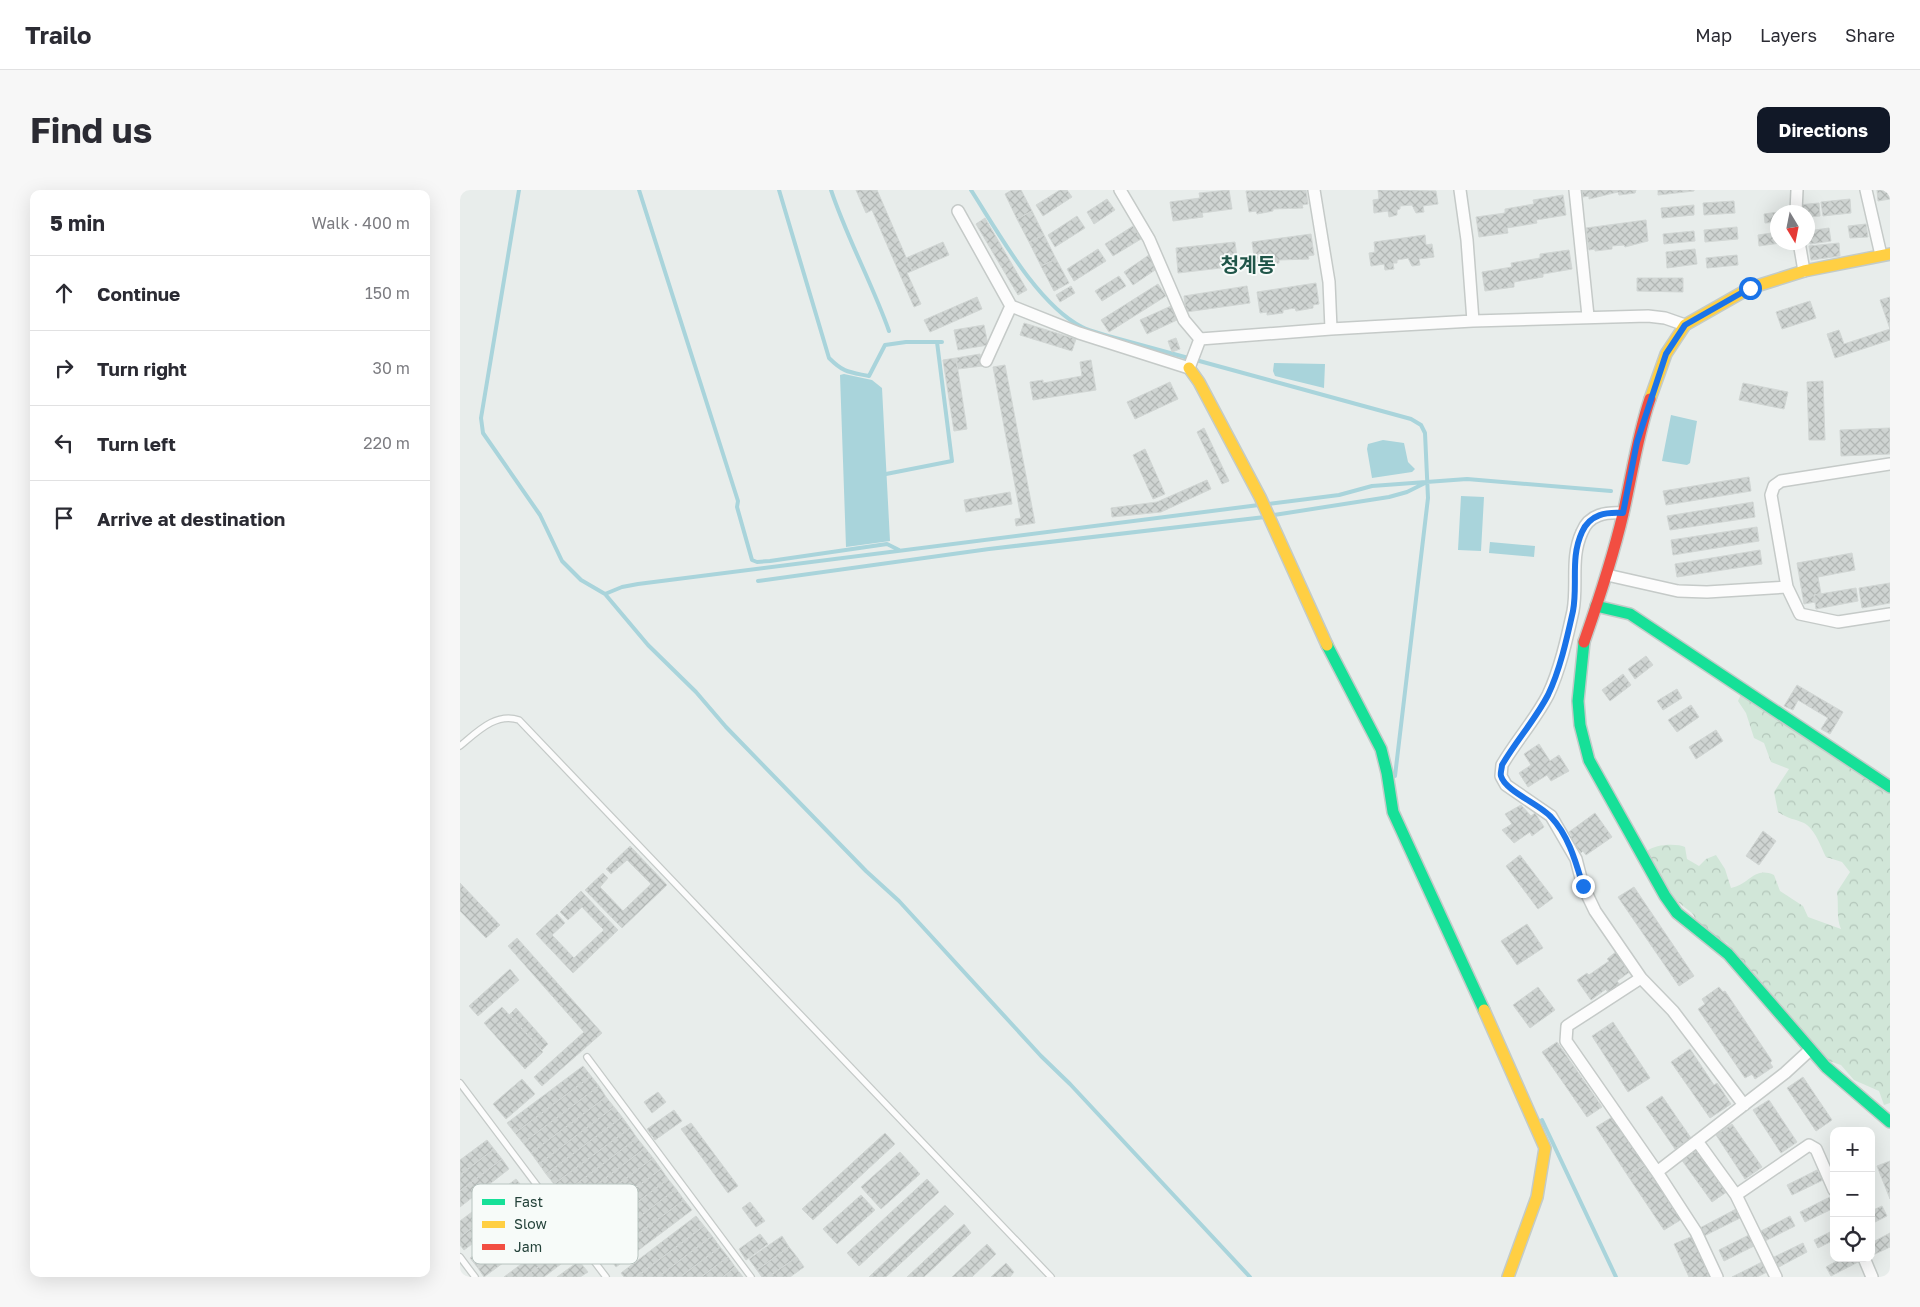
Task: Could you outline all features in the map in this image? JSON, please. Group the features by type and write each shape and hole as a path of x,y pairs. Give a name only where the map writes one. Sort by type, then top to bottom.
{"street":[{"path":"1120,190 1149,240 1184,320 1200,339"},
{"path":"1314,190 1329,282 1331,329"},
{"path":"1460,190 1467,240 1473,321"},
{"path":"1575,190 1588,316"},
{"path":"1796,205 1797,190"},
{"path":"1866,190 1885,255 1804,271 1750,288 1685,325 1666,354 1637,442 1623,513 1607,575 1582,648 1578,701 1580,725 1590,760 1665,896 1677,913 1728,954 1826,1067 1890,1122"},
{"path":"958,210 1012,306 1080,333 1191,362"},
{"path":"1800,250 1804,271"},
{"path":"986,360 1012,306"},
{"path":"1200,339 1331,329 1588,316 1648,316 1665,318 1685,325"},
{"path":"1200,339 1191,362 1199,382 1271,519 1326,643 1381,749 1388,768 1389,795 1393,812 1475,988 1544,1148 1544,1164 1521,1244 1508,1277"},
{"path":"1890,464 1781,481 1774,486 1771,495 1787,587 1800,614 1838,622 1890,614"},
{"path":"1623,513 1606,512 1594,517 1582,532 1574,558 1573,610 1555,674 1548,694 1502,765 1501,776 1506,785 1551,816 1576,859 1583,886 1595,911 1641,978 1673,1011 1744,1104"},
{"path":"1607,575 1678,591 1708,592 1787,587"},
{"path":"1596,606 1616,609 1630,614 1890,787"},
{"path":"1641,978 1567,1026 1566,1041 1657,1172 1696,1232 1717,1277"},
{"path":"1657,1172 1810,1050"},
{"path":"1697,1141 1736,1195 1776,1277"},
{"path":"1736,1195 1809,1144 1816,1149 1830,1181"},
{"path":"1866,1262 1872,1277"}],"lane":[{"path":"460,746 488,723 509,717 520,720 1051,1277"},
{"path":"587,1057 751,1277"},
{"path":"460,1083 536,1184"},
{"path":"460,1257 475,1277"},
{"path":"596,1264 606,1277"}],"green space":[{"path":"1741,694 1890,794 1890,1103 1884,1105 1879,1091 1854,1080 1841,1065 1829,1061 1727,943 1698,925 1693,914 1672,897 1647,851 1660,846 1685,847 1687,859 1699,866 1706,859 1716,855 1725,869 1731,888 1756,874 1767,873 1774,875 1780,891 1803,906 1808,917 1841,929 1837,892 1850,872 1842,862 1826,857 1817,838 1808,826 1778,812 1774,792 1789,769 1771,762 1764,743 1754,738 1746,713 1738,701"}],"water":[{"path":"1274,363 1325,364 1324,388 1275,376 1273,371"},
{"path":"844,374 872,380 882,388 890,541 846,547 840,375"},
{"path":"1671,415 1697,421 1690,463 1687,465 1662,461"},
{"path":"1383,440 1404,443 1408,462 1415,469 1412,472 1372,478 1367,449 1368,444"},
{"path":"1461,496 1484,497 1481,551 1458,550"},
{"path":"1490,542 1535,546 1534,557 1489,553"}],"building":[{"path":"856,190 877,190 912,271 907,273 921,304 914,307 872,210 866,213"},
{"path":"1012,190 1021,190 1032,211 1017,219 1005,194"},
{"path":"1060,190 1067,190 1072,197 1043,216 1036,205"},
{"path":"1229,190 1232,209 1202,213 1203,217 1173,221 1170,202 1200,198 1199,193"},
{"path":"1306,190 1308,204 1302,205 1303,208 1273,209 1273,211 1257,214 1256,211 1249,212 1246,191"},
{"path":"1378,190 1436,191 1438,204 1423,206 1424,212 1416,213 1412,205 1400,206 1400,209 1397,210 1397,215 1389,217 1388,211 1374,213 1373,200 1379,199"},
{"path":"1582,190 1636,190 1635,193 1619,195 1618,192 1589,199 1589,196 1583,197"},
{"path":"1658,190 1694,190 1694,191 1658,195"},
{"path":"1877,190 1890,190 1890,199 1878,201"},
{"path":"1563,195 1566,215 1536,220 1537,223 1507,228 1508,233 1479,237 1476,217 1505,213 1505,209 1534,204 1533,200"},
{"path":"1107,199 1115,210 1094,224 1087,212"},
{"path":"1850,199 1851,213 1823,216 1821,202"},
{"path":"1734,201 1735,213 1704,215 1703,203"},
{"path":"1819,203 1820,216 1815,216 1815,205 1798,205"},
{"path":"1694,205 1694,215 1662,218 1661,208"},
{"path":"1032,211 1044,235 1029,242 1017,219"},
{"path":"1770,213 1770,223 1765,223 1764,214"},
{"path":"1077,216 1085,228 1055,247 1048,235"},
{"path":"985,218 1027,290 1018,295 976,224"},
{"path":"1646,220 1648,241 1625,247 1624,245 1612,246 1612,249 1589,250 1586,228"},
{"path":"1866,224 1868,237 1850,238 1848,226"},
{"path":"1133,226 1141,239 1113,256 1105,244"},
{"path":"1737,227 1738,239 1705,242 1704,230"},
{"path":"1829,228 1831,241 1815,243 1815,230"},
{"path":"1694,231 1695,241 1664,244 1663,234"},
{"path":"1770,233 1770,244 1759,246 1758,235"},
{"path":"1311,234 1314,255 1308,256 1309,259 1279,260 1279,263 1263,265 1262,262 1255,263 1252,242"},
{"path":"1044,235 1056,259 1041,266 1029,242"},
{"path":"1425,235 1426,245 1432,244 1434,257 1419,259 1420,265 1412,266 1408,258 1397,260 1397,263 1393,263 1394,269 1385,270 1384,264 1371,266 1369,253 1375,252 1374,242"},
{"path":"943,242 949,255 912,271 906,258"},
{"path":"1235,242 1238,266 1178,273 1176,248"},
{"path":"1839,243 1840,256 1811,260 1810,250 1815,250 1815,245"},
{"path":"1098,249 1106,261 1074,281 1067,269"},
{"path":"1695,249 1697,264 1667,268 1666,252"},
{"path":"1569,250 1572,269 1514,282 1514,287 1485,291 1482,272 1512,267 1511,263 1540,258 1540,254"},
{"path":"1149,255 1158,268 1133,285 1124,272"},
{"path":"1737,255 1738,265 1707,268 1706,258"},
{"path":"1056,259 1069,283 1054,291 1041,266"},
{"path":"1119,276 1126,286 1102,301 1095,291"},
{"path":"1637,278 1683,278 1683,292 1637,291"},
{"path":"1316,283 1319,304 1313,305 1313,308 1296,311 1295,308 1283,310 1283,313 1267,315 1267,312 1260,313 1257,292"},
{"path":"1158,284 1166,296 1109,332 1101,320"},
{"path":"1071,286 1075,293 1060,302 1056,295"},
{"path":"1247,286 1250,303 1186,312 1184,296"},
{"path":"977,297 982,309 930,332 924,320"},
{"path":"1890,297 1890,329 1880,300"},
{"path":"1810,301 1816,318 1782,329 1776,312"},
{"path":"1171,306 1177,320 1147,334 1140,320"},
{"path":"1024,323 1076,339 1072,351 1020,335"},
{"path":"984,325 988,345 958,350 954,330"},
{"path":"1890,329 1890,340 1835,358 1827,334 1839,330 1844,344"},
{"path":"1176,338 1180,349 1172,352 1168,341"},
{"path":"980,354 982,366 958,369 956,358"},
{"path":"956,358 967,429 954,431 943,360"},
{"path":"1091,360 1096,390 1033,400 1030,382 1043,380 1043,383 1082,376 1080,362"},
{"path":"1005,365 1035,523 1016,526 1015,519 1021,518 993,367"},
{"path":"1823,381 1825,440 1809,440 1807,382"},
{"path":"1170,382 1178,399 1135,419 1127,402"},
{"path":"1743,383 1788,392 1784,409 1739,400"},
{"path":"1204,428 1229,481 1222,484 1197,432"},
{"path":"1890,428 1890,454 1841,456 1840,430"},
{"path":"1145,449 1165,494 1153,499 1133,455"},
{"path":"1749,477 1751,491 1666,505 1663,491"},
{"path":"1207,480 1211,489 1161,512 1112,517 1111,508 1157,502"},
{"path":"1010,492 1012,504 966,512 964,500"},
{"path":"1753,502 1755,517 1670,530 1667,516"},
{"path":"1757,527 1759,541 1673,555 1671,540"},
{"path":"1760,550 1762,564 1677,577 1675,564"},
{"path":"1852,553 1855,570 1818,577 1821,594 1814,595 1815,602 1804,604 1797,563"},
{"path":"1890,583 1890,603 1862,608 1859,588"},
{"path":"1856,588 1858,601 1816,609 1814,595"},
{"path":"1646,656 1653,665 1635,679 1628,669"},
{"path":"1623,674 1631,685 1610,701 1602,690"},
{"path":"1797,685 1843,712 1830,734 1821,729 1828,718 1798,700 1793,710 1784,706"},
{"path":"1677,689 1682,698 1663,710 1657,701"},
{"path":"1691,705 1699,717 1677,732 1668,720"},
{"path":"1716,730 1723,741 1696,759 1689,747"},
{"path":"1539,744 1550,761 1559,755 1569,771 1551,781 1547,775 1528,787 1519,773 1531,765 1524,754"},
{"path":"1521,805 1531,816 1535,813 1544,827 1532,836 1530,832 1514,843 1502,830 1512,824 1505,814"},
{"path":"1595,813 1612,837 1586,855 1583,851 1581,853 1570,838 1572,836 1569,832"},
{"path":"1763,831 1776,841 1759,865 1746,856"},
{"path":"630,846 667,885 622,928 585,890 603,873 608,878 600,887 623,911 651,884 627,860 611,874 606,869"},
{"path":"1520,855 1553,898 1538,909 1506,866"},
{"path":"460,883 500,925 486,938 460,911"},
{"path":"1634,887 1694,976 1679,986 1618,897"},
{"path":"581,891 618,930 573,973 536,934 557,914 565,923 552,935 574,958 604,930 582,907 568,920 560,912"},
{"path":"1527,924 1543,948 1517,965 1501,941"},
{"path":"517,938 602,1033 542,1086 534,1077 584,1032 508,946"},
{"path":"1617,951 1631,971 1617,981 1620,985 1608,993 1606,989 1591,1000 1577,980 1587,973 1589,975 1609,961 1607,959"},
{"path":"510,969 519,980 478,1016 469,1006"},
{"path":"1538,987 1555,1010 1530,1028 1513,1005"},
{"path":"1719,987 1723,992 1725,991 1772,1061 1770,1063 1773,1067 1755,1079 1752,1074 1745,1078 1698,1009 1705,1004 1702,999"},
{"path":"502,1007 543,1052 525,1069 484,1023"},
{"path":"516,1008 548,1044 542,1050 509,1015"},
{"path":"1613,1022 1650,1078 1628,1092 1592,1036"},
{"path":"1557,1042 1602,1107 1587,1117 1542,1052"},
{"path":"1690,1049 1714,1085 1717,1083 1731,1104 1710,1118 1671,1062"},
{"path":"583,1066 591,1076 515,1133 507,1123"},
{"path":"591,1076 599,1086 523,1143 515,1133"},
{"path":"1803,1077 1832,1120 1816,1131 1787,1088"},
{"path":"522,1079 535,1094 506,1119 493,1104"},
{"path":"599,1086 606,1097 531,1153 523,1143"},
{"path":"658,1092 666,1102 652,1113 644,1102"},
{"path":"1662,1096 1691,1138 1675,1149 1646,1107"},
{"path":"606,1097 614,1107 539,1164 531,1153"},
{"path":"1769,1100 1797,1142 1781,1153 1753,1110"},
{"path":"614,1107 622,1117 546,1174 539,1164"},
{"path":"674,1110 682,1121 655,1140 647,1129"},
{"path":"1614,1116 1646,1164 1628,1176 1596,1127"},
{"path":"622,1117 630,1128 554,1184 546,1174"},
{"path":"691,1123 738,1186 728,1193 681,1129"},
{"path":"1732,1124 1762,1167 1745,1179 1716,1135"},
{"path":"630,1128 637,1138 576,1184 554,1184"},
{"path":"885,1133 895,1144 813,1220 802,1209"},
{"path":"637,1138 645,1148 598,1184 576,1184"},
{"path":"487,1140 494,1149 460,1175 460,1160"},
{"path":"645,1148 653,1158 618,1184 598,1184"},
{"path":"1697,1148 1728,1191 1712,1202 1681,1159"},
{"path":"494,1149 502,1159 460,1191 460,1175"},
{"path":"900,1152 920,1174 881,1209 861,1187"},
{"path":"653,1158 661,1169 638,1186 638,1184 618,1184"},
{"path":"502,1159 509,1169 490,1184 472,1184 472,1198 460,1207 460,1191"},
{"path":"1890,1161 1890,1199 1877,1166"},
{"path":"1646,1164 1682,1219 1664,1230 1628,1176"},
{"path":"661,1169 668,1179 638,1202 638,1186"},
{"path":"1817,1170 1823,1180 1792,1195 1787,1185"},
{"path":"516,1179 520,1184 509,1184"},
{"path":"668,1179 676,1189 638,1218 638,1202"},
{"path":"927,1179 939,1192 859,1266 847,1253"},
{"path":"676,1189 684,1200 638,1234 638,1218"},
{"path":"861,1195 875,1210 837,1244 823,1229"},
{"path":"1830,1197 1830,1210 1805,1222 1800,1212"},
{"path":"684,1200 692,1210 638,1250 638,1234"},
{"path":"750,1202 765,1221 756,1227 742,1208"},
{"path":"945,1205 954,1214 886,1277 869,1277"},
{"path":"1882,1206 1887,1216 1875,1222 1875,1209"},
{"path":"1738,1208 1742,1217 1704,1236 1700,1228"},
{"path":"472,1212 472,1228 460,1237 460,1221"},
{"path":"696,1216 704,1226 636,1277 624,1277 621,1273 633,1264 638,1264 638,1260"},
{"path":"1790,1216 1795,1226 1765,1241 1761,1231"},
{"path":"964,1224 971,1233 924,1277 907,1277"},
{"path":"704,1226 712,1236 658,1277 636,1277"},
{"path":"472,1228 472,1244 464,1250 460,1245 460,1237"},
{"path":"1830,1232 1830,1242 1818,1248 1814,1240"},
{"path":"1890,1233 1890,1247 1875,1254 1875,1241"},
{"path":"760,1234 768,1244 746,1260 739,1249"},
{"path":"1749,1235 1754,1246 1724,1261 1719,1250"},
{"path":"712,1236 720,1247 680,1277 658,1277"},
{"path":"782,1236 789,1247 757,1270 749,1259"},
{"path":"1693,1236 1711,1277 1689,1277 1674,1244"},
{"path":"1803,1243 1807,1252 1777,1268 1772,1258"},
{"path":"987,1244 996,1254 972,1277 952,1277"},
{"path":"720,1247 728,1257 701,1277 680,1277"},
{"path":"789,1247 797,1257 768,1277 762,1277 757,1270"},
{"path":"728,1257 735,1267 723,1277 701,1277"},
{"path":"797,1257 804,1267 790,1277 768,1277"},
{"path":"1762,1262 1767,1272 1757,1277 1732,1277"},
{"path":"1835,1262 1858,1262 1831,1276 1826,1267"},
{"path":"1006,1263 1014,1272 1010,1277 991,1277"},
{"path":"475,1264 483,1264 478,1268"},
{"path":"483,1264 502,1264 484,1277 478,1268"},
{"path":"521,1264 542,1264 525,1277 504,1277"},
{"path":"542,1264 561,1264 544,1277 525,1277"},
{"path":"575,1264 581,1264 588,1272 580,1277 557,1277"},
{"path":"735,1267 743,1277 723,1277"}],"waterway":[{"path":"519,190 481,418 483,433 540,515 562,561 581,580 605,594 648,645 696,692 726,727 866,871 899,901 1041,1056 1070,1084 1250,1277"},
{"path":"639,190 738,501 737,507 752,560 757,562 770,561 887,544 899,550"},
{"path":"779,190 829,358 834,363 847,371 869,376 885,345 906,342 942,342"},
{"path":"831,190 844,226 889,331"},
{"path":"971,190 1006,246 1034,285 1049,302 1082,327 1108,336 1411,419 1421,425 1425,433 1428,498 1395,776"},
{"path":"886,474 952,461 937,342"},
{"path":"1268,504 1339,495 1372,486 1467,479 1611,491"},
{"path":"1274,515 1389,497 1407,492 1425,483"},
{"path":"605,594 622,587 638,584 1259,505"},
{"path":"758,581 989,549 1265,517"},
{"path":"1542,1120 1616,1277"}],"traffic: fast":[{"path":"1596,606 1630,614 1890,787"},
{"path":"1584,642 1578,701 1580,725 1589,760 1665,896 1677,913 1728,954 1826,1067 1890,1122"},
{"path":"1327,645 1381,749 1393,812 1484,1010"}],"traffic: slow":[{"path":"1650,399 1666,354 1685,325 1750,288 1804,271 1890,254"},
{"path":"1189,368 1199,382 1260,497 1327,645"},
{"path":"1484,1010 1545,1148 1537,1197 1508,1277"}],"traffic: jam":[{"path":"1584,642 1615,546 1638,442 1650,399"}],"district":[{"name":"청계동","path":"1248,264"}],"route":[{"path":"1583,886 1576,859 1562,832 1551,816 1506,785 1501,776 1502,765 1548,694 1555,674 1573,610 1574,558 1582,532 1594,517 1606,512 1623,513 1637,442 1666,354 1685,325 1711,312 1750,288"}]}
